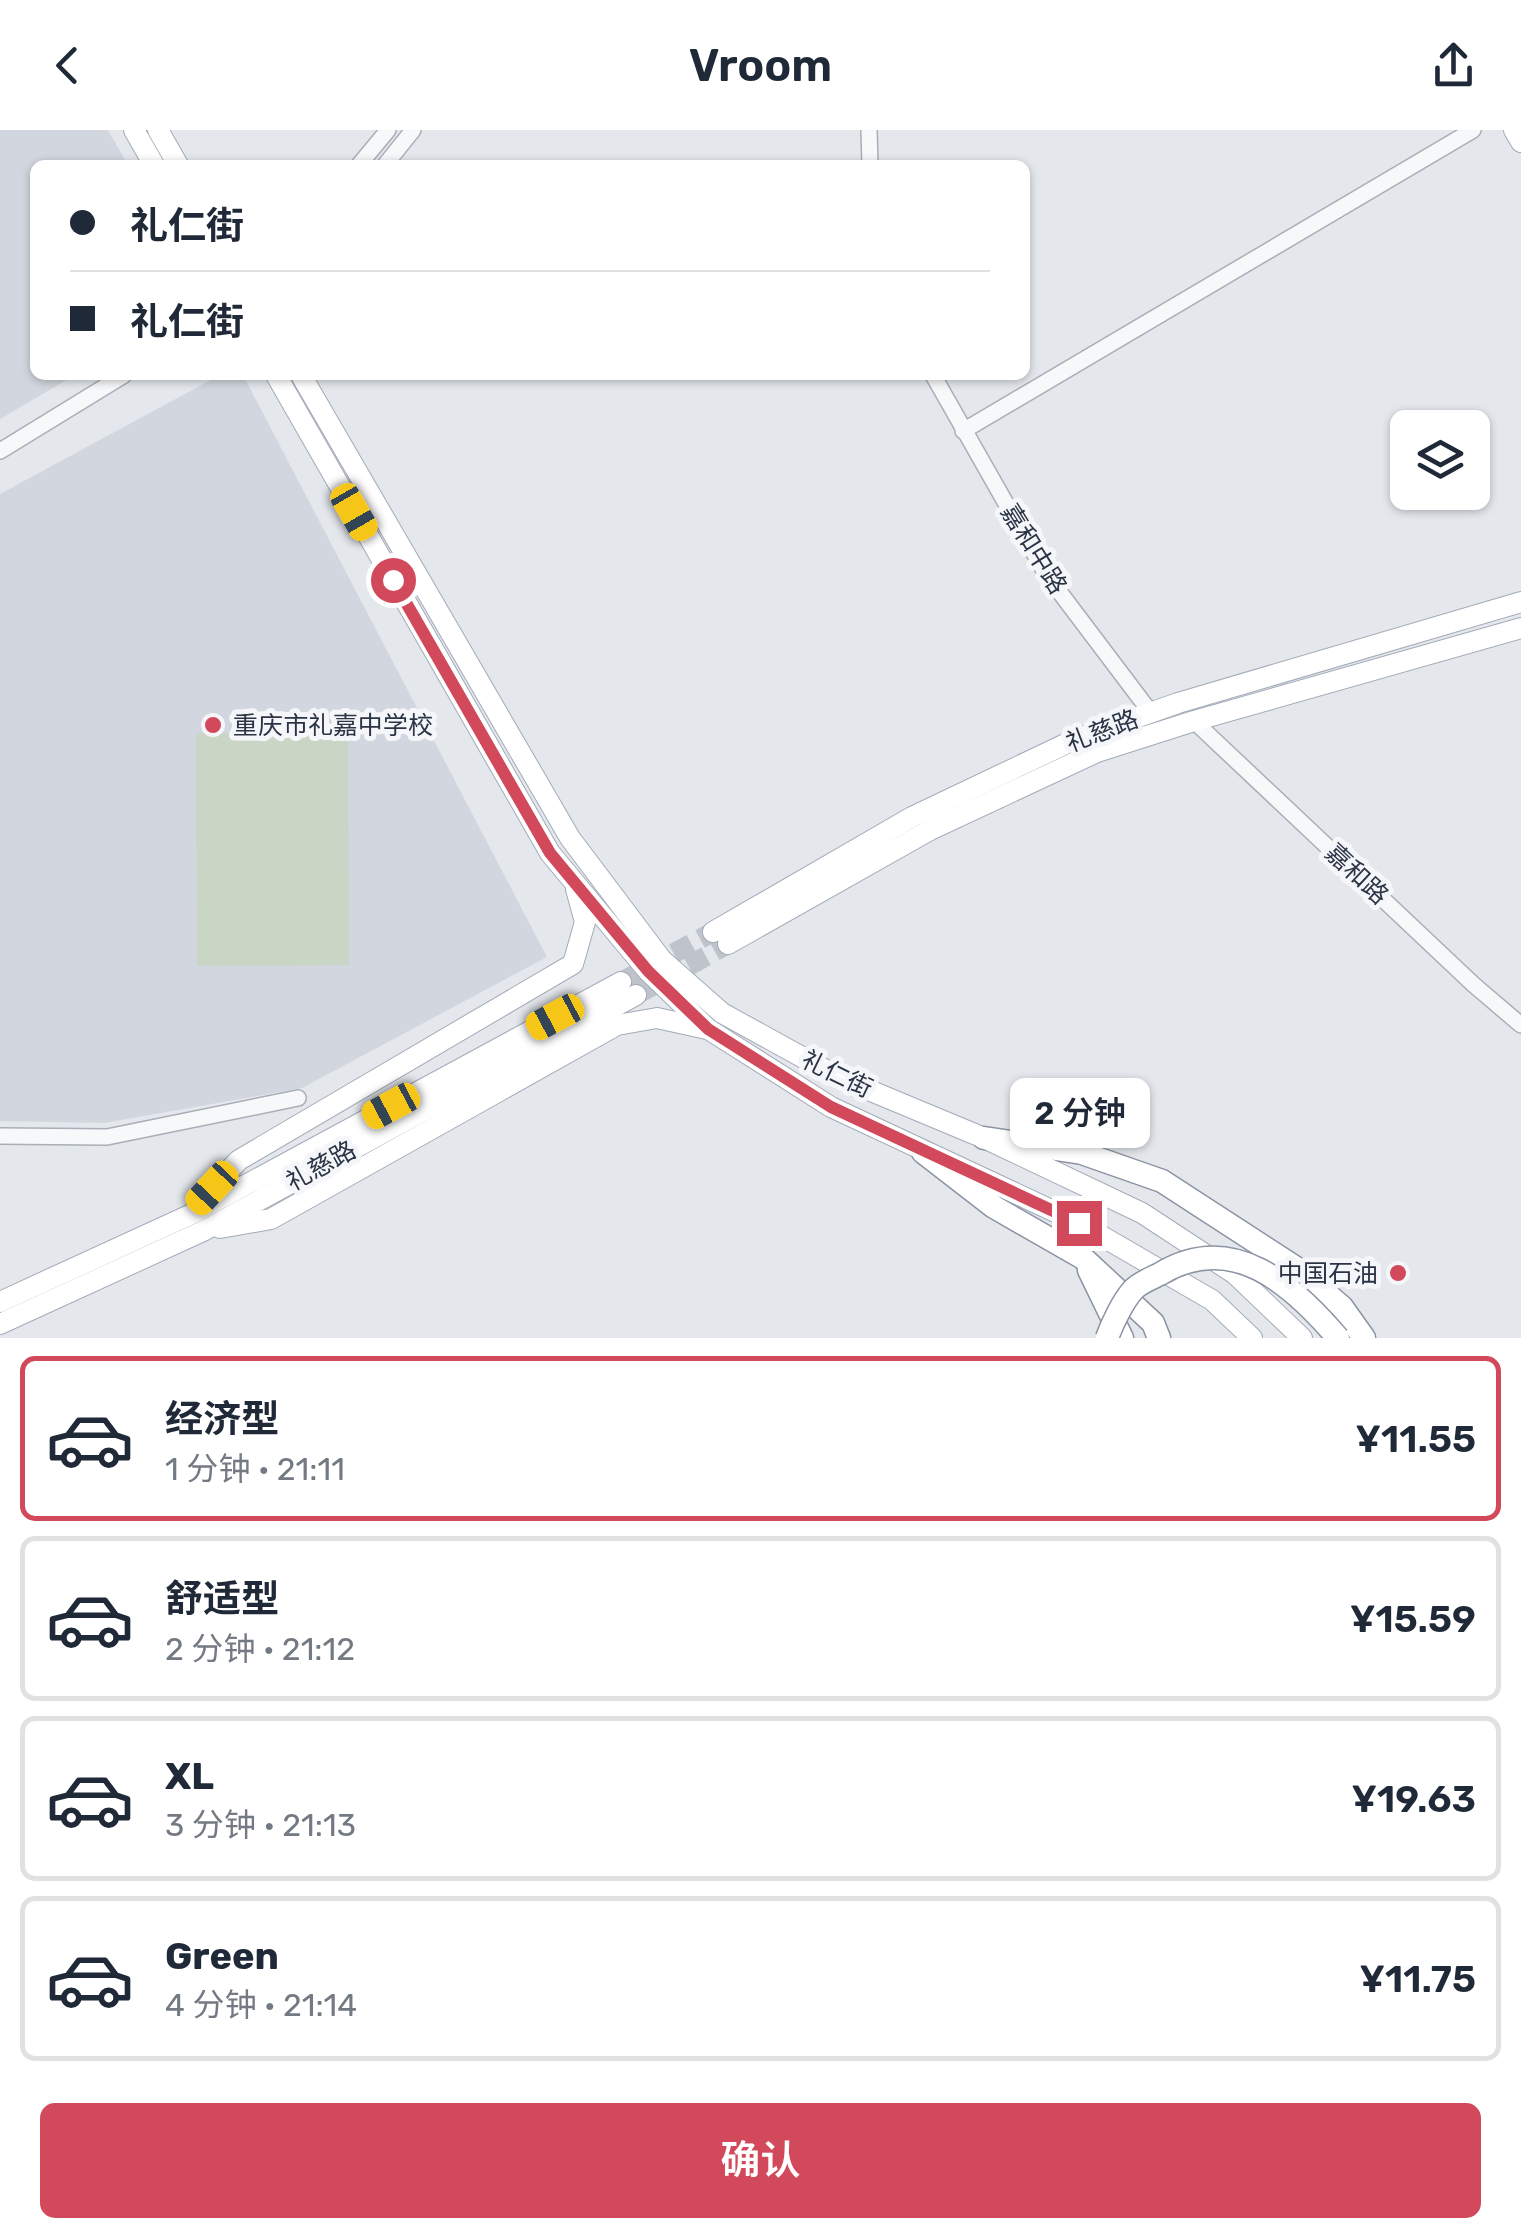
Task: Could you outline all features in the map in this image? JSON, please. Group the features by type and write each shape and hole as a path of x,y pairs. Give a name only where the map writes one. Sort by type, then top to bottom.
{"highway":[{"path":"984,1138 1082,1153 1162,1181 1296,1268 1342,1307 1364,1338"},
{"path":"923,1152 994,1206 1083,1258 1153,1323 1159,1338"},
{"path":"1107,1338 1134,1290 1178,1263 1226,1256 1274,1277 1314,1310 1338,1338"},
{"path":"1083,1258 1122,1338"}],"main road":[{"path":"134,130 151,160"},
{"path":"158,130 175,160"},
{"path":"1514,130 1521,142"},
{"name":"礼仁街","path":"279,380 550,853 648,971 708,1029 831,1107 1079,1223 1212,1300 1252,1338"},
{"name":"礼仁街","path":"304,380 570,838 662,960 722,1013 840,1078 984,1138 1142,1214 1235,1274 1302,1338"},
{"name":"礼慈路","path":"1521,602 1076,739 912,817 720,938 930,830 1097,752 1194,720 1521,628"},
{"path":"184,1218 239,1160 574,964 585,922 574,882"},
{"name":"礼慈路","path":"0,1302 184,1218 628,988 203,1231 0,1324"},
{"path":"203,1231 272,1219 616,1025 657,1018 708,1029"}],"street":[{"path":"363,160 388,130"},
{"path":"389,160 413,130"},
{"path":"869,130 870,160"},
{"path":"963,431 1473,130"},
{"path":"0,451 116,380"},
{"name":"嘉和中路","path":"937,380 1046,574 1151,713"},
{"name":"嘉和路","path":"1194,720 1521,1025"},
{"path":"0,1136 107,1136 298,1098"}],"shaded area":[{"path":"0,130 108,130 125,160 30,160 30,380 66,380 0,419"},
{"name":"重庆市礼嘉中学校","path":"211,380 246,380 547,957 302,1088 104,1123 0,1121 0,494"}],"green space":[{"path":"348,732 349,965 197,966 196,733"}],"tunnel":[{"path":"621,982 713,932"},
{"path":"636,995 728,944"}],"place":[{"name":"重庆市礼嘉中学校","path":"213,725"},
{"name":"中国石油","path":"1398,1273"}],"route":[{"path":"393,580 550,853 648,971 708,1029 831,1107 1079,1223"}]}
